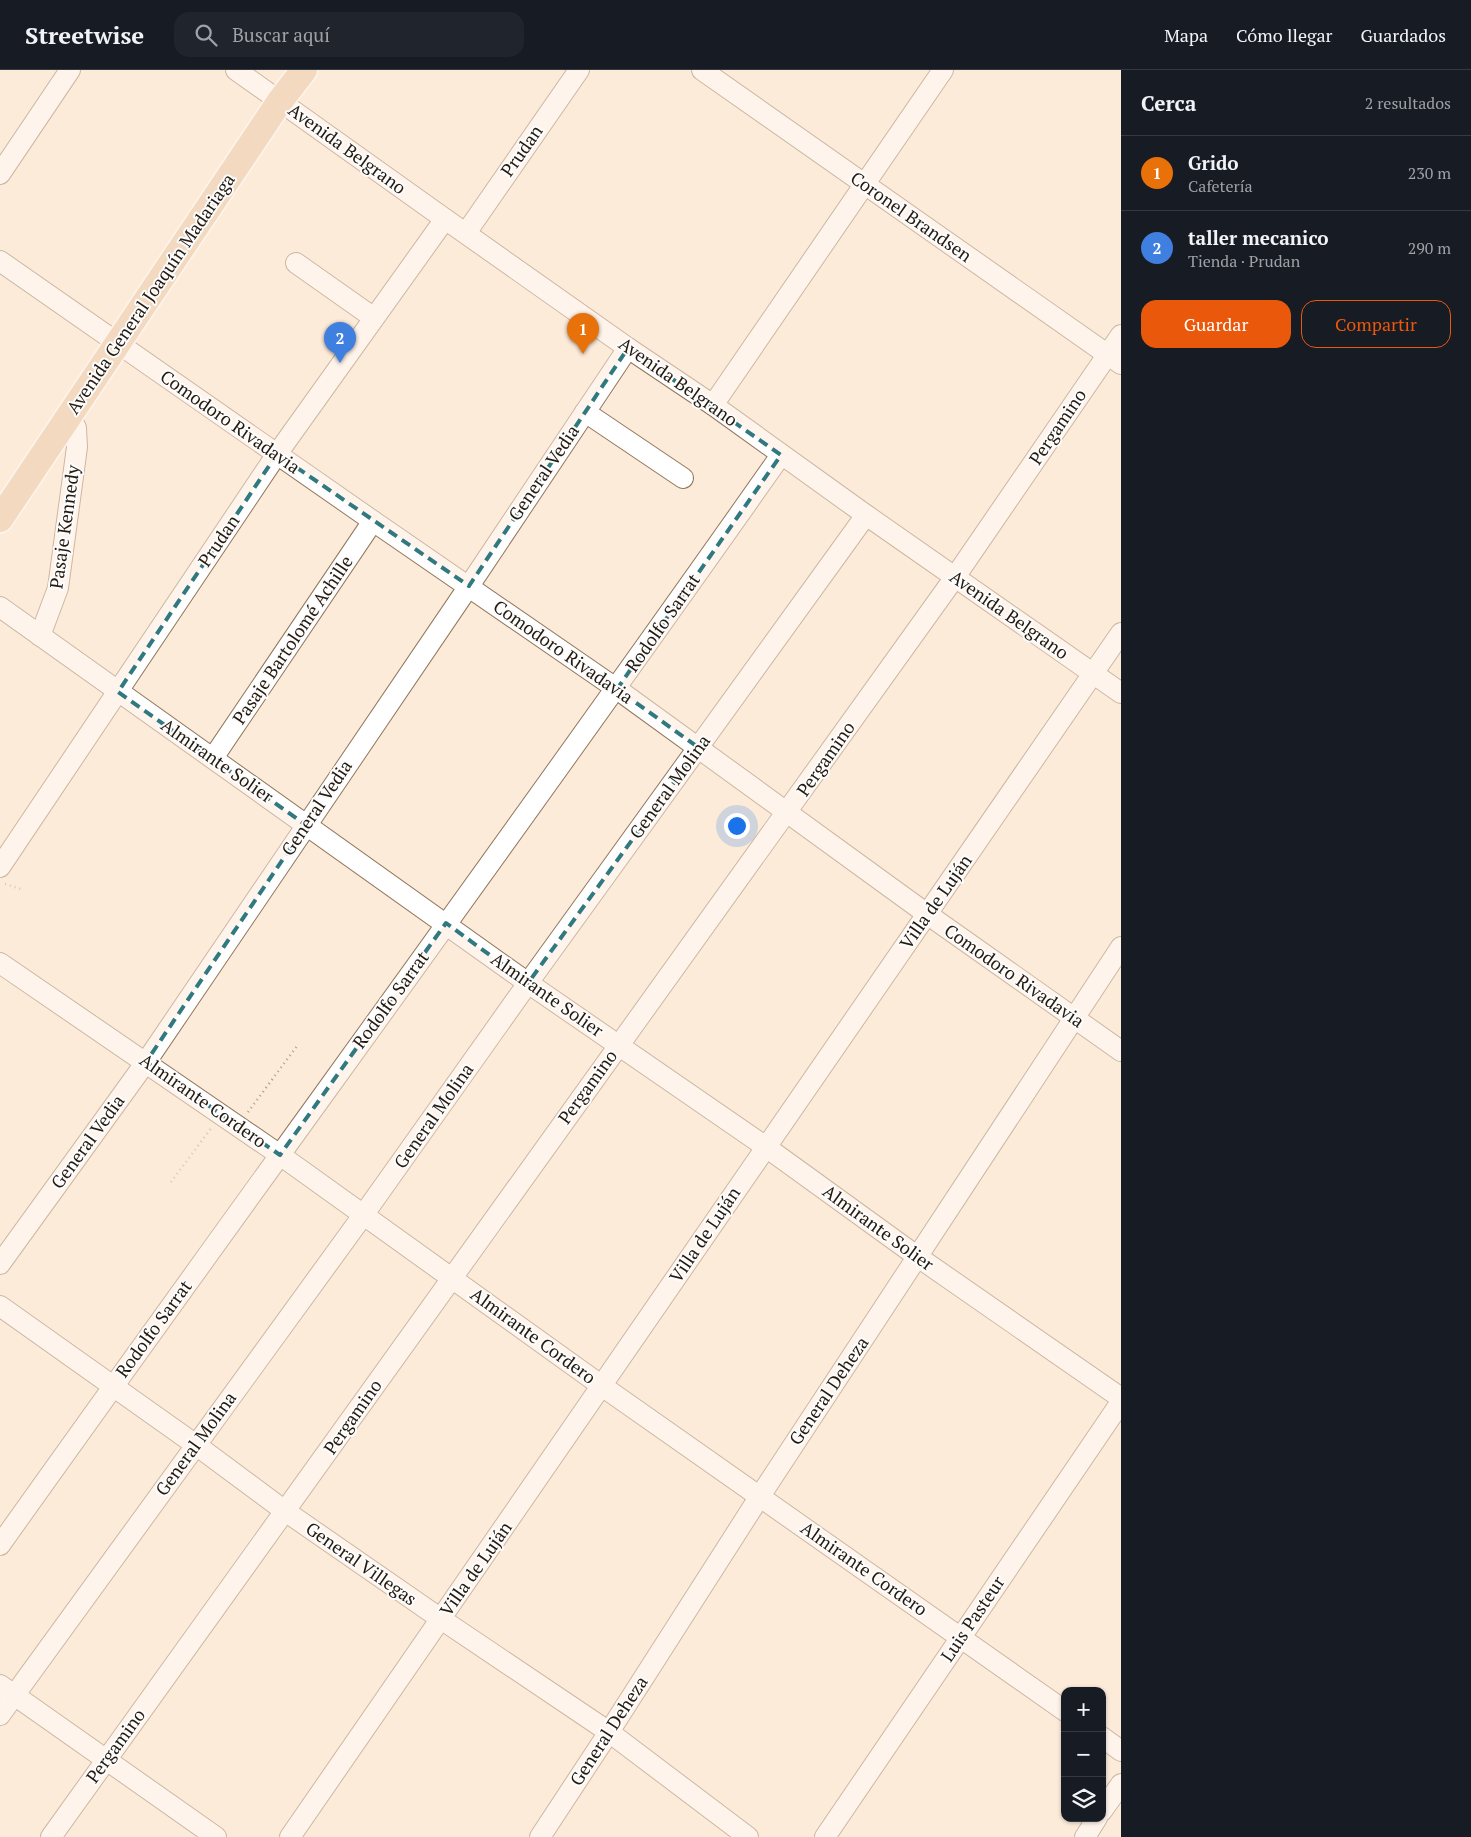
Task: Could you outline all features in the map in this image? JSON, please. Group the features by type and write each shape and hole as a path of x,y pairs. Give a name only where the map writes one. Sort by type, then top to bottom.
{"main road":[{"name":"Avenida General Joaquín Madariaga","path":"0,518 280,101 304,70"}],"street":[{"path":"0,174 70,70"},
{"name":"Avenida Belgrano","path":"236,70 444,219 466,232 628,348 713,405 781,455 1121,693"},
{"name":"Prudan","path":"466,232 579,70"},
{"name":"Coronel Brandsen","path":"702,70 1114,360"},
{"path":"713,405 943,70"},
{"name":"Prudan","path":"0,868 277,454 444,219"},
{"name":"Comodoro Rivadavia","path":"0,262 617,689 1121,1051"},
{"path":"296,264 374,318"},
{"name":"Pergamino","path":"52,1837 955,577 1114,360 1121,335"},
{"name":"General Vedia","path":"0,1264 146,1062 628,348"},
{"path":"585,412 683,478"},
{"name":"Pasaje Kennedy","path":"40,636 58,588 77,447 76,428 70,416"},
{"name":"Rodolfo Sarrat","path":"0,1545 446,923 617,689 781,455"},
{"name":"General Molina","path":"0,1715 7,1690 196,1445 866,515"},
{"name":"Pasaje Bartolomé Achille","path":"213,758 373,521"},
{"name":"Almirante Solier","path":"0,607 528,983 766,1147 918,1257 1121,1398"},
{"name":"Villa de Luján","path":"290,1837 1121,633"},
{"name":"General Deheza","path":"540,1837 760,1496 1121,947"},
{"name":"Almirante Cordero","path":"1,965 222,1114 602,1386 1061,1707"},
{"name":"General Villegas","path":"0,1306 196,1445 285,1512 609,1732 748,1837"},
{"name":"Luis Pasteur","path":"826,1837 1121,1402"},
{"path":"7,1690 216,1837"},
{"path":"1106,1740 1121,1751"},
{"path":"1106,1805 1121,1784"},
{"path":"1085,1837 1095,1822"}],"path":[{"path":"0,885 2,883 24,890"},
{"path":"238,1126 297,1046"},
{"path":"171,1182 222,1114"}],"highlighted area":[{"path":"628,348 781,455 617,689 699,748 528,983 446,923 280,1155 146,1062 306,825 118,692 277,454 469,586"}],"place":[{"name":"Grido","path":"583,354"},
{"name":"taller mecanico","path":"340,363"}]}
